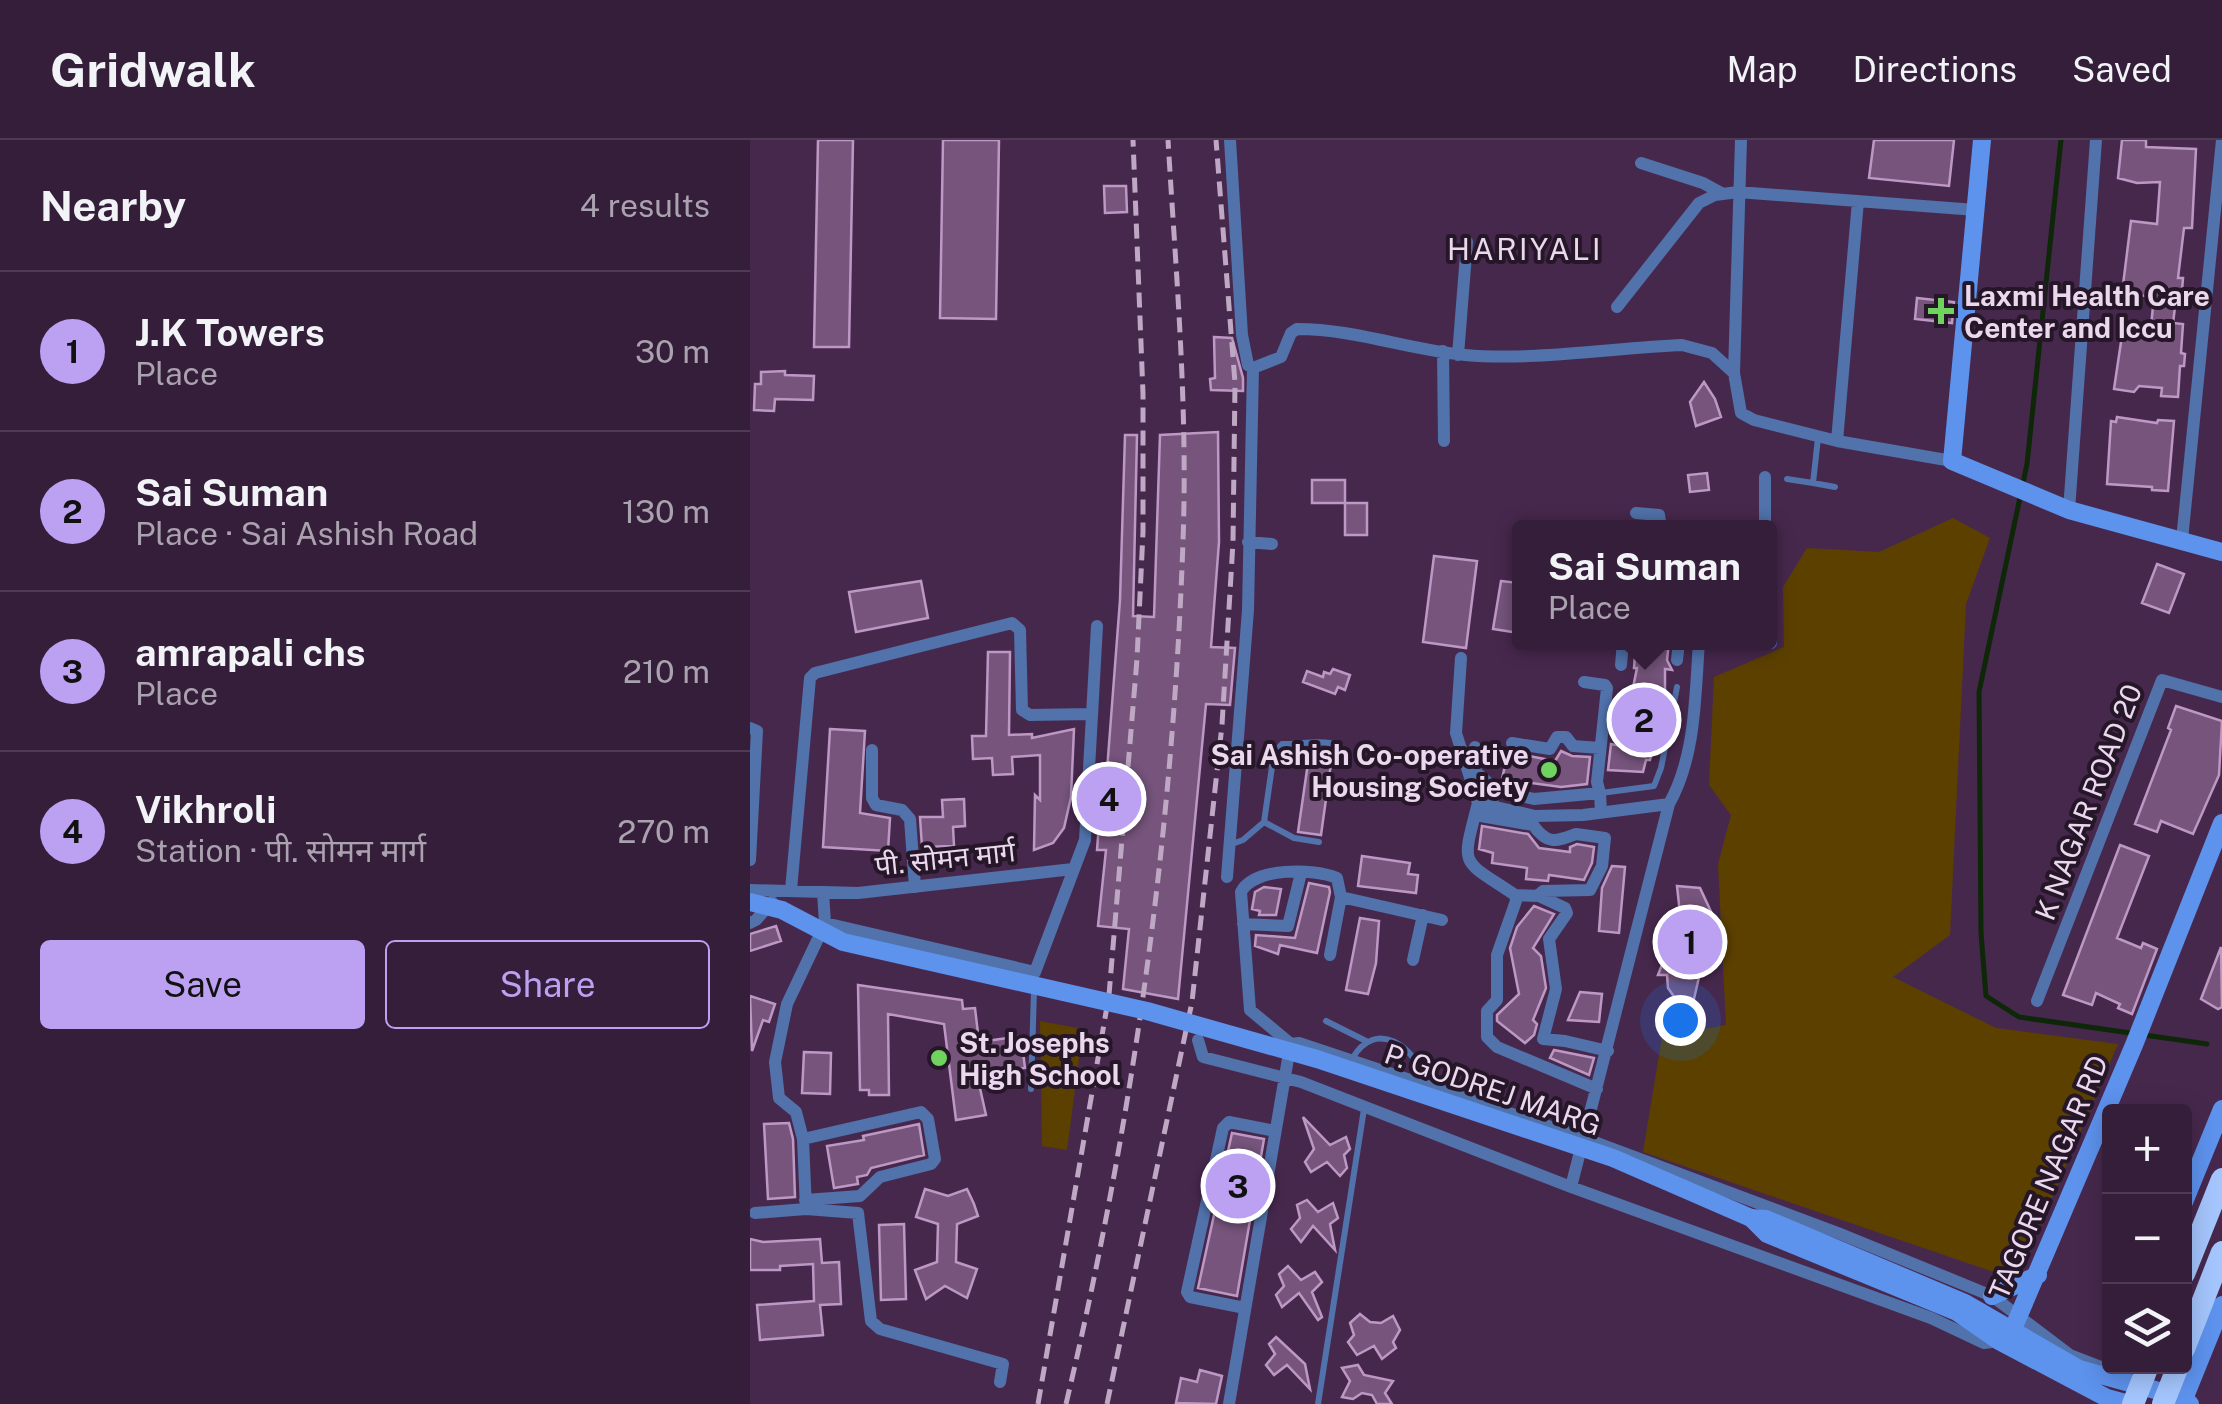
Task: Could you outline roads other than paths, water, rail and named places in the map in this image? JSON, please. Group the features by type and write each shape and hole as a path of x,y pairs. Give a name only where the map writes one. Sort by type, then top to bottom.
{"highway":[{"path":"2192,1254 2222,1179"},
{"path":"2192,1329 2222,1252"},
{"path":"2131,1404 2144,1374"},
{"path":"2178,1374 2180,1402"}],"street":[{"path":"1230,140 1242,336 1248,365 1253,368"},
{"path":"1741,140 1731,193 1734,373 1742,413 1754,420 1836,442 1952,460 2069,510 2222,552"},
{"path":"1952,460 1982,140"},
{"path":"2069,510 2096,140"},
{"path":"2182,540 2218,214 2221,149"},
{"path":"1642,163 1731,193 1976,210"},
{"path":"1616,307 1699,204 1731,193"},
{"path":"1836,442 1858,201"},
{"path":"1458,355 1467,242"},
{"path":"1253,368 1281,357 1291,333 1297,330 1350,333 1458,355 1491,357 1682,344 1712,353 1734,373"},
{"path":"1442,351 1444,442"},
{"path":"1227,877 1248,610 1253,368"},
{"path":"1765,477 1765,520"},
{"path":"1636,513 1659,515 1660,520"},
{"path":"1248,542 1272,544"},
{"path":"750,922 790,890 810,678 815,673 1012,624 1020,630 1022,710 1030,715 1090,714"},
{"path":"825,923 1035,972 1084,840 1097,626"},
{"path":"1621,664 1622,650"},
{"path":"1678,660 1679,650"},
{"path":"1571,1187 1669,804 1682,780 1694,714 1698,650"},
{"path":"1462,658 1456,733 1481,808"},
{"name":"K NAGAR ROAD 20","path":"2037,1001 2162,680 2222,698"},
{"path":"1584,682 1606,688 1597,782 1601,812"},
{"path":"750,728 757,732 750,860"},
{"path":"1512,743 1550,749 1557,737 1566,737 1573,746 1600,748"},
{"path":"1475,747 1476,772 1494,788 1481,808 1465,854 1469,864 1515,894 1537,896 1565,908 1567,913 1550,940 1556,988 1543,1040 1530,1060"},
{"path":"872,750 872,798 876,805 902,810 910,819 915,887"},
{"path":"1505,792 1534,799 1600,793"},
{"path":"1481,808 1535,816 1669,804"},
{"path":"1481,808 1532,825 1540,835 1554,841 1576,834 1605,838 1602,866 1590,890 1543,891 1537,896"},
{"name":"TAGORE NAGAR RD","path":"2011,1328 2038,1275 2134,1046 2222,823"},
{"name":"पी. सोमन मार्ग","path":"790,890 858,893 1073,869"},
{"path":"1243,924 1287,934 1301,872"},
{"path":"1330,955 1341,897 1337,878 1301,872 1266,875 1247,882 1241,892 1250,1010 1291,1044 1299,1043 1584,1138 1992,1296 2011,1328 2112,1384 2131,1404"},
{"path":"750,890 790,890"},
{"path":"806,1204 803,1139 796,1112 779,1098 775,1062 788,1004 825,923 823,892"},
{"path":"1515,894 1497,956 1497,1000 1487,1010 1487,1037 1497,1047 1594,1087"},
{"path":"1341,897 1442,920"},
{"name":"P. GODREJ MARG","path":"750,902 782,910 843,942 1147,1011 1317,1059 1612,1158 1751,1218 1766,1234 2011,1328"},
{"path":"1413,960 1422,916"},
{"path":"1198,1040 1202,1058 1284,1078 1364,1107 1931,1318 1984,1343 2011,1328"},
{"path":"1543,1040 1565,1041 1608,1052"},
{"path":"1229,1404 1291,1044"},
{"path":"1592,1050 1599,1054 1599,1070"},
{"path":"2187,1194 2222,1109"},
{"path":"756,1213 860,1196 880,1177 935,1160 928,1119 922,1112 803,1139"},
{"path":"1245,1308 1190,1297 1187,1292 1222,1128 1229,1122 1275,1132"},
{"path":"806,1204 858,1212 871,1321 880,1329 1004,1364 1000,1382"},
{"path":"1992,1296 2038,1275"},
{"path":"2011,1328 2058,1352 2079,1370 2112,1384 2180,1402 2222,1305"}],"lane":[{"path":"1813,483 1818,437"},
{"path":"1787,479 1835,487"},
{"path":"1600,793 1654,786 1677,687"},
{"path":"1230,844 1243,840 1264,822 1274,753 1282,744 1299,745 1313,740 1330,743"},
{"path":"1648,788 1653,806"},
{"path":"1264,822 1294,838 1319,842"},
{"path":"1032,1089 1035,972"},
{"path":"1326,1022 1367,1042"},
{"path":"1351,1060 1361,1044 1374,1038 1389,1041 1408,1048 1427,1086"},
{"path":"1318,1404 1364,1107"}],"waterway":[{"path":"2061,140 2027,464 1979,692 1981,933 1986,996 2019,1017 2207,1044"}],"railway":[{"path":"1038,1404 1109,995 1137,659 1143,532 1143,394 1133,140"},
{"path":"1066,1404 1130,1084 1170,759 1183,541 1184,441 1168,140"},
{"path":"1107,1404 1192,1002 1222,725 1233,542 1235,383 1216,140"}],"place":[{"name":"Laxmi Health Care Center and Iccu","path":"1941,311"},
{"name":"Sai Suman","path":"1644,720"},
{"name":"Sai Ashish Co-operative Housing Society","path":"1549,770"},
{"name":"Vikhroli","path":"1109,799"},
{"name":"J.K Towers","path":"1690,942"},
{"name":"St. Josephs High School","path":"939,1058"},
{"name":"amrapali chs","path":"1238,1186"}],"district":[{"name":"HARIYALI","path":"1525,249"}]}
